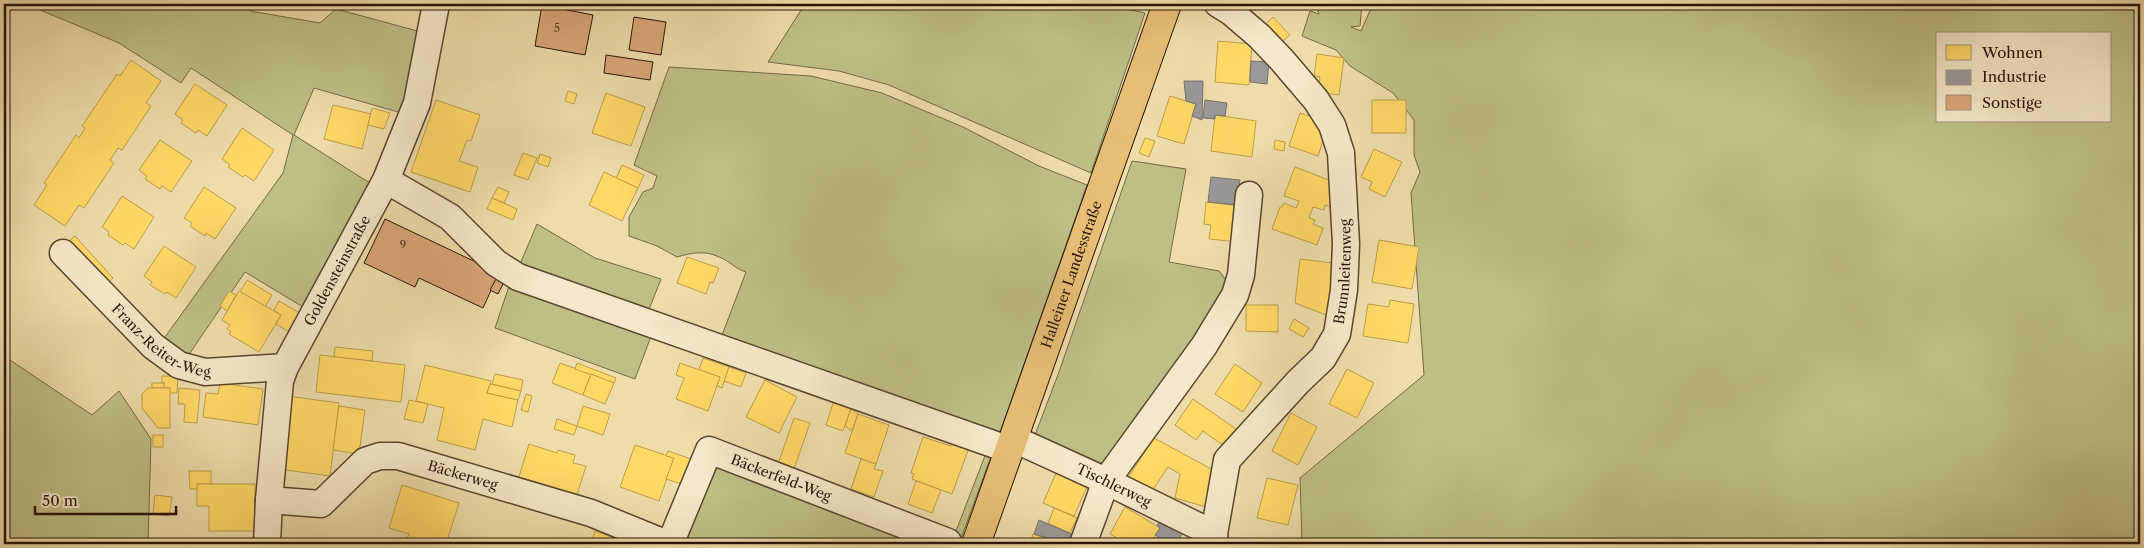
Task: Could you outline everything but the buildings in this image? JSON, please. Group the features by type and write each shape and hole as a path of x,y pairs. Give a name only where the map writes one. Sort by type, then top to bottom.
{"main road":[{"name":"Halleiner Landesstraße","path":"976,544 1167,4"}],"street":[{"name":"Goldensteinstraße","path":"268,544 269,500 280,381 285,367 386,180 417,102 436,4"},
{"name":"Brunnleitenweg","path":"1214,539 1227,460 1322,358 1337,334 1344,290 1346,244 1341,153 1332,125 1316,100 1281,59 1259,36 1231,12 1218,4"},
{"name":"Tischlerweg","path":"386,180 450,216 496,263 518,277 1012,444 1106,481 1214,539"},
{"path":"1083,544 1106,481 1204,346 1235,295 1241,275 1248,195"},
{"name":"Franz-Reiter-Weg","path":"64,253 153,346 179,365 205,372 285,367"},
{"name":"Bäckerfeld-Weg","path":"669,544 710,450 948,542"},
{"name":"Bäckerweg","path":"269,500 321,504 365,461 380,456 398,456 591,514 669,544"}],"green space":[{"path":"26,4 247,4 250,11 320,23 336,9 425,33 405,114 314,88 294,135 373,185 308,310 245,272 186,359 160,344 283,173 293,135 191,68 181,83 119,43"},
{"path":"805,4 1105,4 1145,13 1091,173 889,85 839,71 768,62"},
{"path":"1315,4 1362,4 1360,26 1351,27 1361,31 1373,4 2140,4 2140,544 1302,544 1300,478 1424,375 1411,193 1420,172 1414,155 1414,120 1393,93 1350,66 1336,50 1302,36 1310,11 1319,14"},
{"path":"669,67 811,76 882,93 963,127 1039,166 1087,185 998,438 719,343 746,272 708,253 688,254 677,257 657,246 629,236 629,217 643,192 653,188 657,176 634,165"},
{"path":"1132,161 1186,169 1169,262 1219,271 1231,286 1104,469 1035,435 1059,372"},
{"path":"537,224 595,258 661,279 646,317 517,271"},
{"path":"511,280 653,331 635,379 495,328"},
{"path":"4,356 92,415 119,391 151,439 148,544 4,544"},
{"path":"988,448 993,451 959,544 951,544"},
{"path":"717,465 934,544 680,544 710,471"}]}
